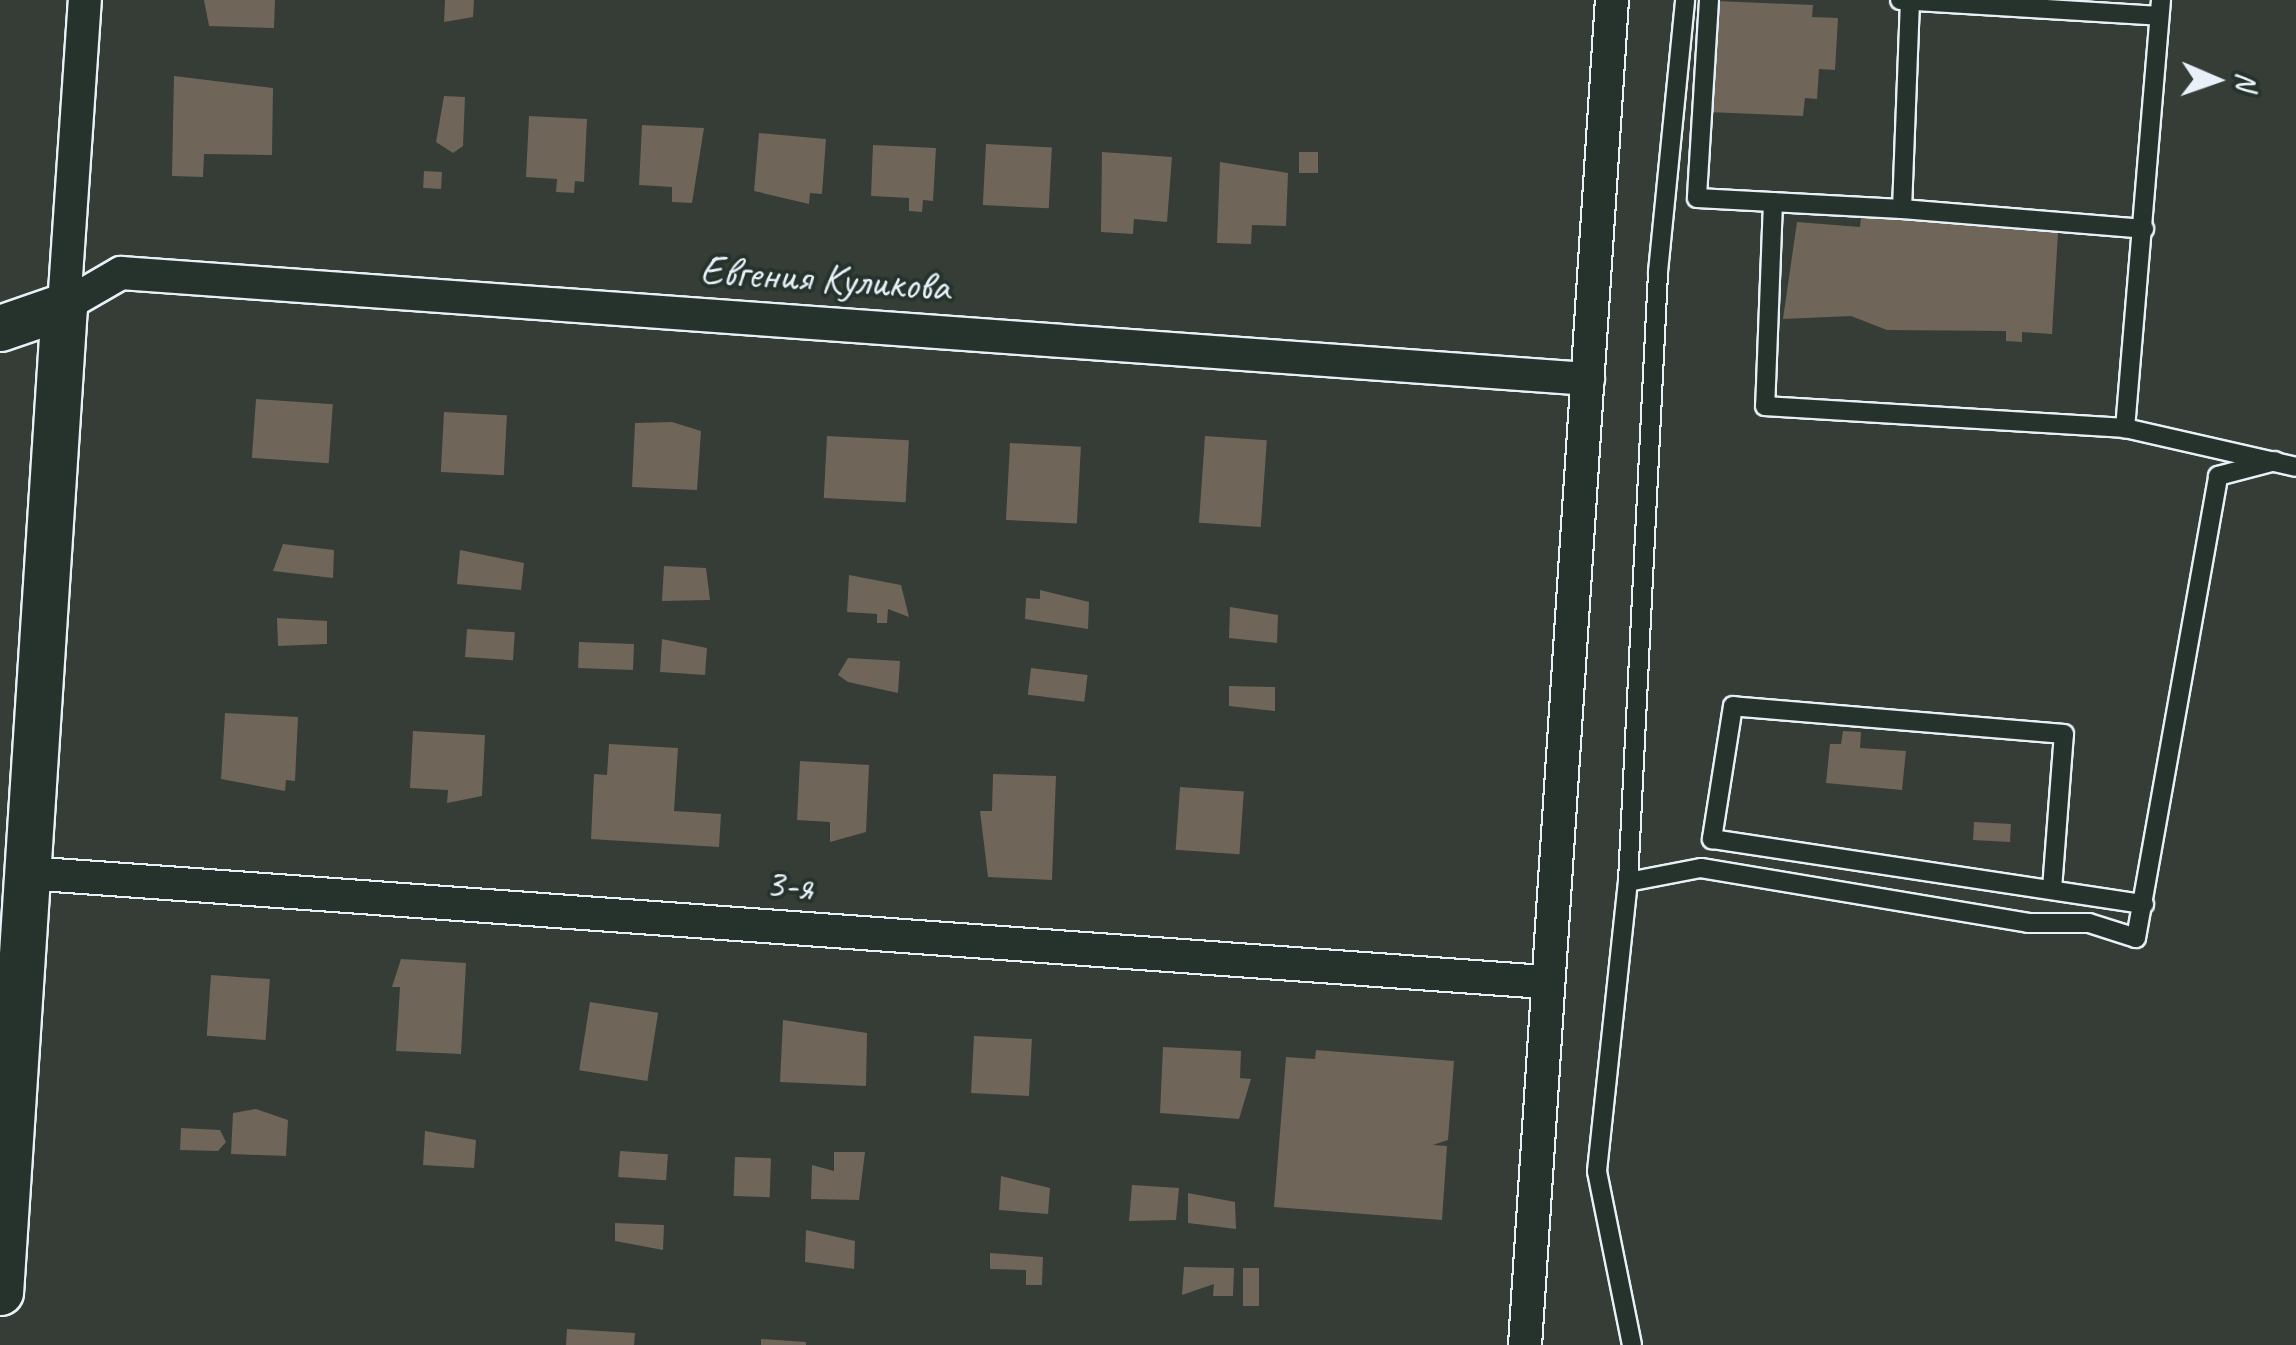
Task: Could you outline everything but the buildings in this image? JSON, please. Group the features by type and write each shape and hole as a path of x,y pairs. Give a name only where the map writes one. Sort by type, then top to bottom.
{"street":[{"path":"0,1292 86,0"},
{"path":"1524,1345 1544,982 1612,0"},
{"name":"Евгения Куликова","path":"64,306 121,273 1588,379"},
{"path":"0,328 64,306"},
{"name":"3-я","path":"27,873 1544,982"}],"lane":[{"path":"1632,1345 1597,1171 1628,882 1658,272 1685,0"},
{"path":"1708,0 1696,198 1902,209 2144,229"},
{"path":"1898,0 2160,8 2125,428"},
{"path":"1902,209 1910,1"},
{"path":"1772,202 1766,406 2125,428 2296,467"},
{"path":"1628,882 1701,868 2028,923 2089,923 2136,938 2218,476 2275,461"},
{"path":"2052,890 2064,734 1733,706 1712,839 2144,904"}]}
